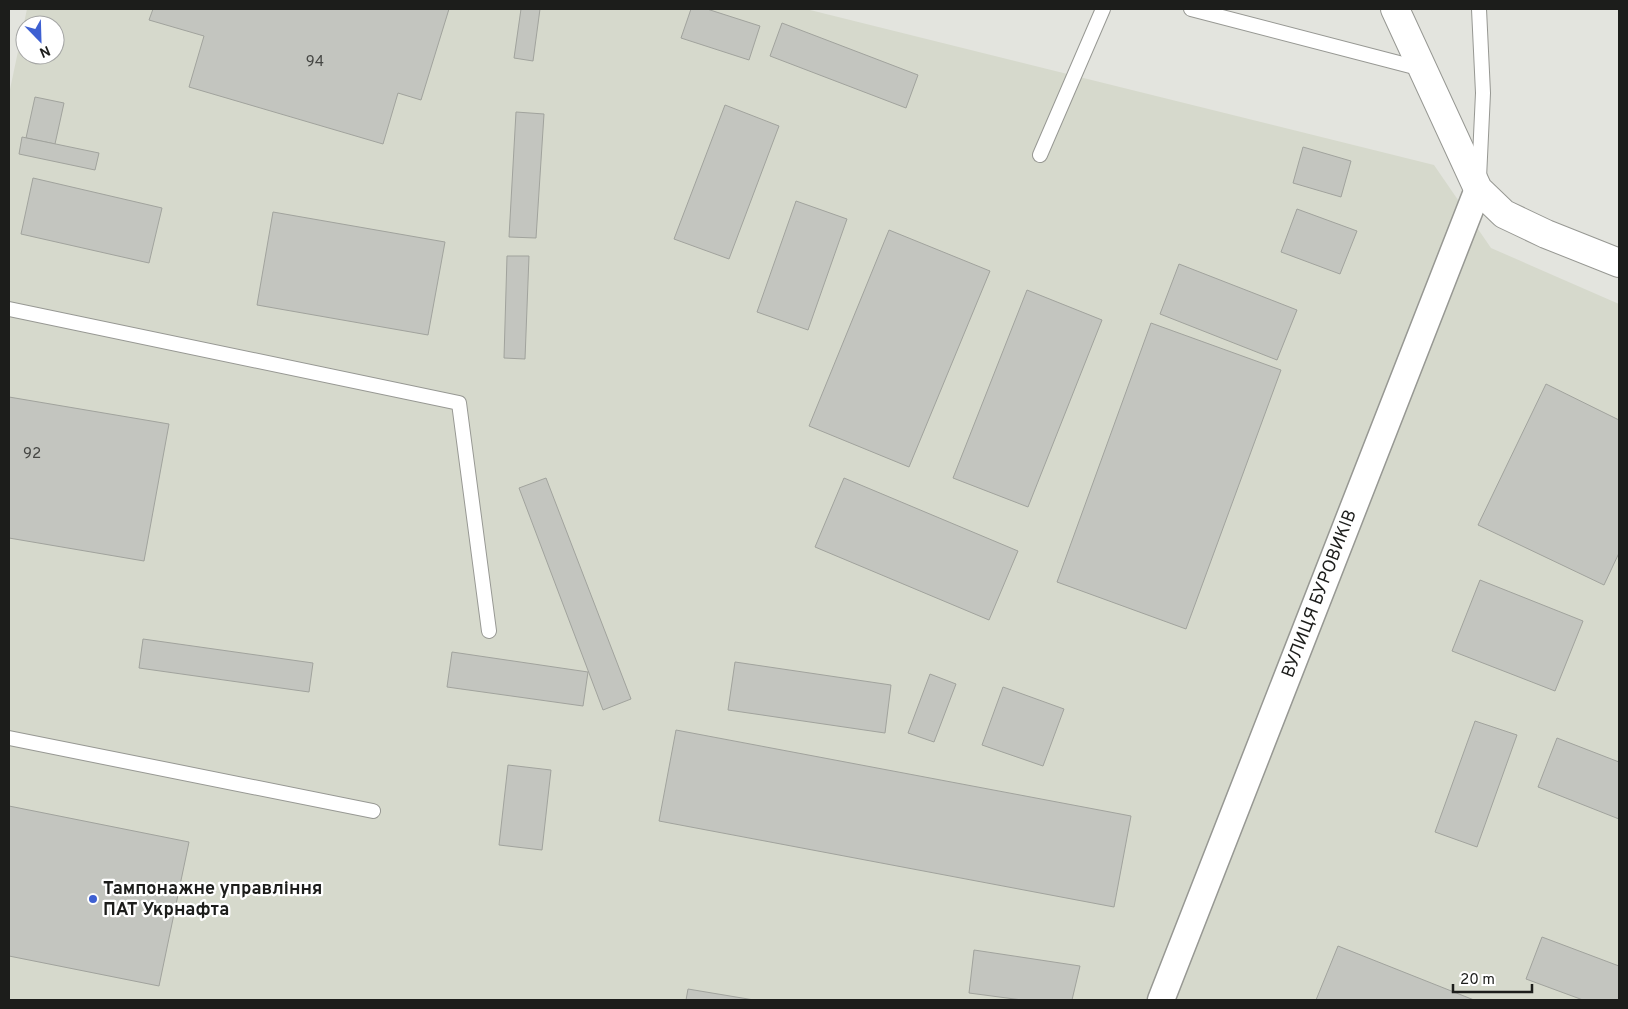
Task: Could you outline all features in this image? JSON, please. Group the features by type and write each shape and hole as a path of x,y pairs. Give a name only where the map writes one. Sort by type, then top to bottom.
{"street":[{"path":"1395,9 1478,189 1504,214 1546,234 1619,263"},
{"name":"ВУЛИЦЯ БУРОВИКІВ","path":"1161,1000 1478,189"}],"lane":[{"path":"1040,155 1103,9"},
{"path":"1191,9 1423,70"},
{"path":"1478,189 1483,93 1479,9"},
{"path":"9,310 459,403 489,631"},
{"path":"9,738 373,811"}],"shaded area":[{"path":"27,9 806,9 1434,165 1491,248 1619,304 1619,1000 9,1000 9,94 15,65 65,65 65,15 26,15"}],"building":[{"path":"153,9 449,9 421,100 398,93 383,144 189,87 204,36 149,20"},
{"path":"521,9 540,9 533,61 514,58"},
{"path":"691,9 707,9 760,26 749,60 681,38"},
{"path":"782,23 918,75 906,108 770,56"},
{"path":"35,97 64,103 55,144 26,138"},
{"path":"725,105 779,126 729,259 674,239"},
{"path":"516,112 544,114 536,238 509,237"},
{"path":"22,137 99,153 95,170 19,154"},
{"path":"1303,147 1351,161 1341,197 1293,183"},
{"path":"33,178 162,208 149,263 21,234"},
{"path":"796,201 847,219 808,330 757,312"},
{"path":"1297,209 1357,231 1340,274 1281,252"},
{"path":"273,212 445,242 428,335 257,305"},
{"path":"889,230 990,271 909,467 809,426"},
{"path":"507,256 529,256 525,359 504,358"},
{"path":"1179,264 1297,310 1277,360 1160,314"},
{"path":"1027,290 1102,320 1028,507 953,478"},
{"path":"1151,323 1281,370 1186,629 1057,582"},
{"path":"1546,384 1619,420 1619,553 1604,585 1478,525"},
{"path":"9,397 169,424 144,561 9,538"},
{"path":"546,478 631,699 603,710 519,488"},
{"path":"844,478 1018,551 989,620 815,547"},
{"path":"1480,580 1583,621 1555,691 1452,651"},
{"path":"143,639 313,663 309,692 139,668"},
{"path":"452,652 588,672 583,706 447,687"},
{"path":"735,662 891,685 885,733 728,710"},
{"path":"930,674 956,684 934,742 908,733"},
{"path":"1003,687 1064,709 1043,766 982,745"},
{"path":"1475,721 1517,735 1477,847 1435,832"},
{"path":"676,730 1131,816 1114,907 659,821"},
{"path":"1557,738 1619,762 1619,819 1538,787"},
{"path":"508,765 551,770 542,850 499,845"},
{"name":"Тампонажне управління ПАТ Укрнафта","path":"9,806 189,842 159,986 9,956"},
{"path":"1542,937 1619,966 1619,1000 1583,1000 1526,979"},
{"path":"1338,946 1474,1000 1316,1000"},
{"path":"974,950 1080,966 1072,1000 1022,1000 969,993"},
{"path":"688,989 754,1000 686,1000"}],"place":[{"name":"Тампонажне управління ПАТ Укрнафта","path":"93,899"}]}
